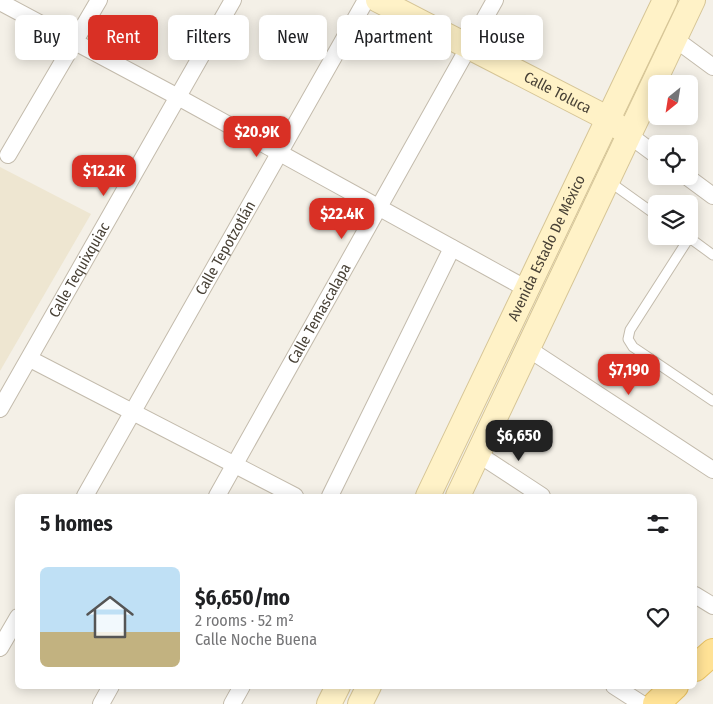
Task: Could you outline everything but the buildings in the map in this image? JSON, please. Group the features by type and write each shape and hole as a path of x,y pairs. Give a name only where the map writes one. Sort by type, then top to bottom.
{"main road":[{"name":"Calle Toluca","path":"378,0 461,42"},
{"name":"Avenida Estado De México","path":"429,494 665,0"},
{"name":"Avenida Estado De México","path":"459,494 693,0"},
{"name":"Calle Toluca","path":"496,60 607,118 629,135"},
{"path":"697,666 713,652"},
{"path":"329,704 336,689"},
{"path":"360,704 368,689"},
{"path":"656,704 672,689"}],"street":[{"path":"78,36 99,0"},
{"name":"Calle Tequixquiac","path":"0,409 233,0"},
{"name":"Calle Tepotzotlán","path":"86,494 366,0"},
{"name":"Calle Temascalapa","path":"487,15 495,0"},
{"path":"0,2 23,15"},
{"path":"675,39 713,66"},
{"path":"78,45 178,97 527,289"},
{"path":"8,154 64,60"},
{"name":"Calle Temascalapa","path":"218,494 461,60"},
{"path":"629,135 648,149"},
{"path":"698,185 713,196"},
{"path":"331,494 452,248"},
{"path":"527,348 713,470"},
{"path":"30,359 291,494"},
{"path":"478,454 539,494"},
{"path":"697,596 713,606"},
{"path":"0,648 15,622"},
{"path":"101,704 109,689"},
{"path":"232,704 240,689"},
{"path":"619,689 642,704"}],"lane":[{"path":"607,180 648,209"},
{"path":"698,244 713,255"},
{"path":"683,245 630,330 628,339 632,347 713,401"}],"shaded area":[{"path":"0,167 91,214 0,371"}]}
